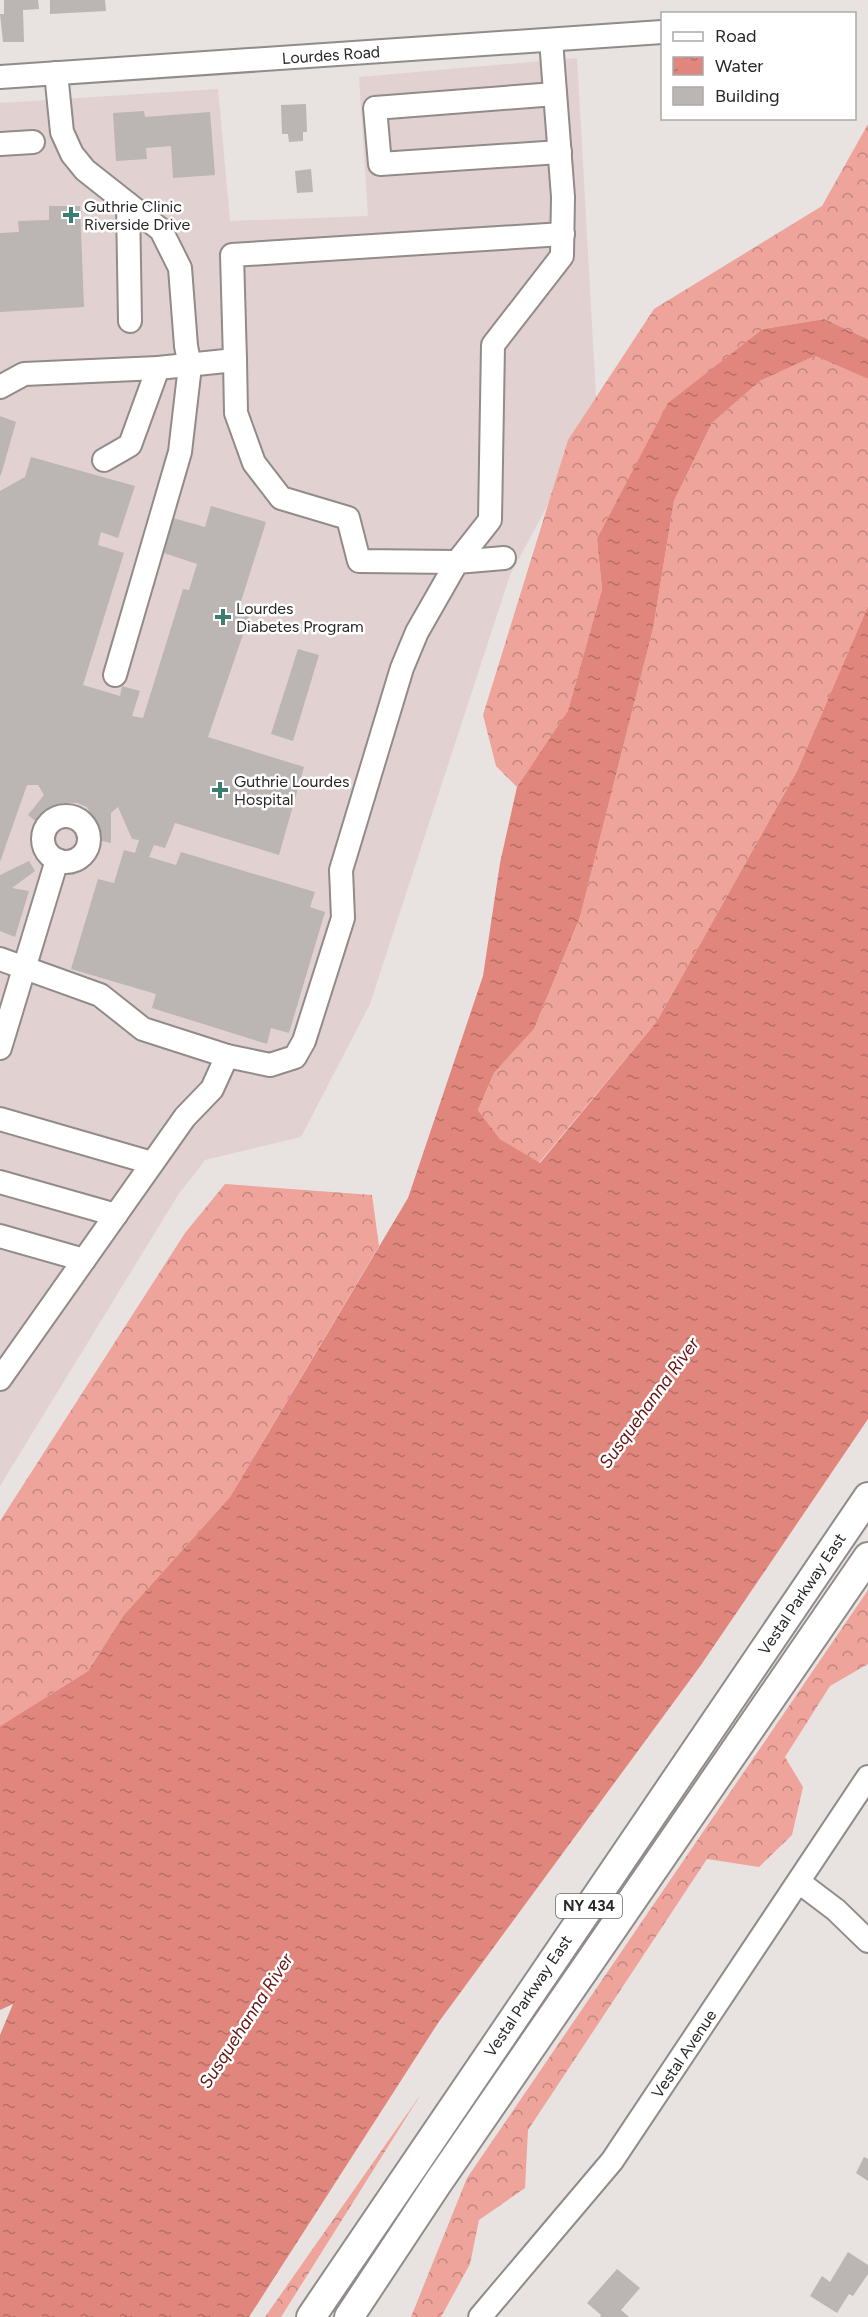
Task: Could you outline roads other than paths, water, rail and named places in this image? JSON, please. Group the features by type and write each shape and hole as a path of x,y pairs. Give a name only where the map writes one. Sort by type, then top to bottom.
{"main road":[{"name":"Vestal Parkway East","path":"310,2317 868,1497"},
{"name":"Vestal Parkway East","path":"349,2317 437,2184 868,1557"}],"street":[{"name":"Lourdes Road","path":"0,77 661,32"},
{"path":"0,959 100,994 143,1029 227,1056 270,1065 295,1057 304,1041 315,977 343,918 341,870 402,669 417,632 456,562 490,520 493,345 562,256 564,197 551,40"},
{"path":"56,74 62,132 72,154 85,170 161,230 180,268 186,346 190,366 180,452 115,675"},
{"path":"555,94 375,108 380,164 560,152"},
{"path":"0,144 33,142"},
{"path":"128,204 130,321"},
{"path":"504,558 456,562 358,561 348,518 281,498 254,463 236,413 232,255 562,234"},
{"path":"0,387 24,374 190,366 235,360"},
{"path":"104,460 130,445 158,368"},
{"path":"0,1048 57,860"},
{"path":"0,1379 10,1351 84,1260 185,1117 212,1089 227,1056"},
{"path":"0,1119 152,1164"},
{"path":"0,1182 116,1215"},
{"path":"0,1236 84,1260"},
{"name":"Vestal Avenue","path":"480,2317 612,2161 868,1777"},
{"path":"799,1882 836,1910 868,1941"}],"water":[{"name":"Susquehanna River","path":"824,319 868,339 868,379 815,356 760,381 712,423 674,501 653,629 580,917 534,1029 494,1073 478,1110 500,1139 540,1163 657,1021 797,771 868,606 868,1419 701,1665 438,2023 249,2317 0,2317 0,2035 13,2004 0,2010 0,1726 88,1671 123,1616 230,1497 408,1198 483,976 500,863 517,787 568,711 602,589 597,539 668,403 763,329"}],"place":[{"name":"Guthrie Clinic Riverside Drive","path":"71,215"},
{"name":"Lourdes Diabetes Program","path":"223,617"},
{"name":"Guthrie Lourdes Hospital","path":"220,790"}]}
